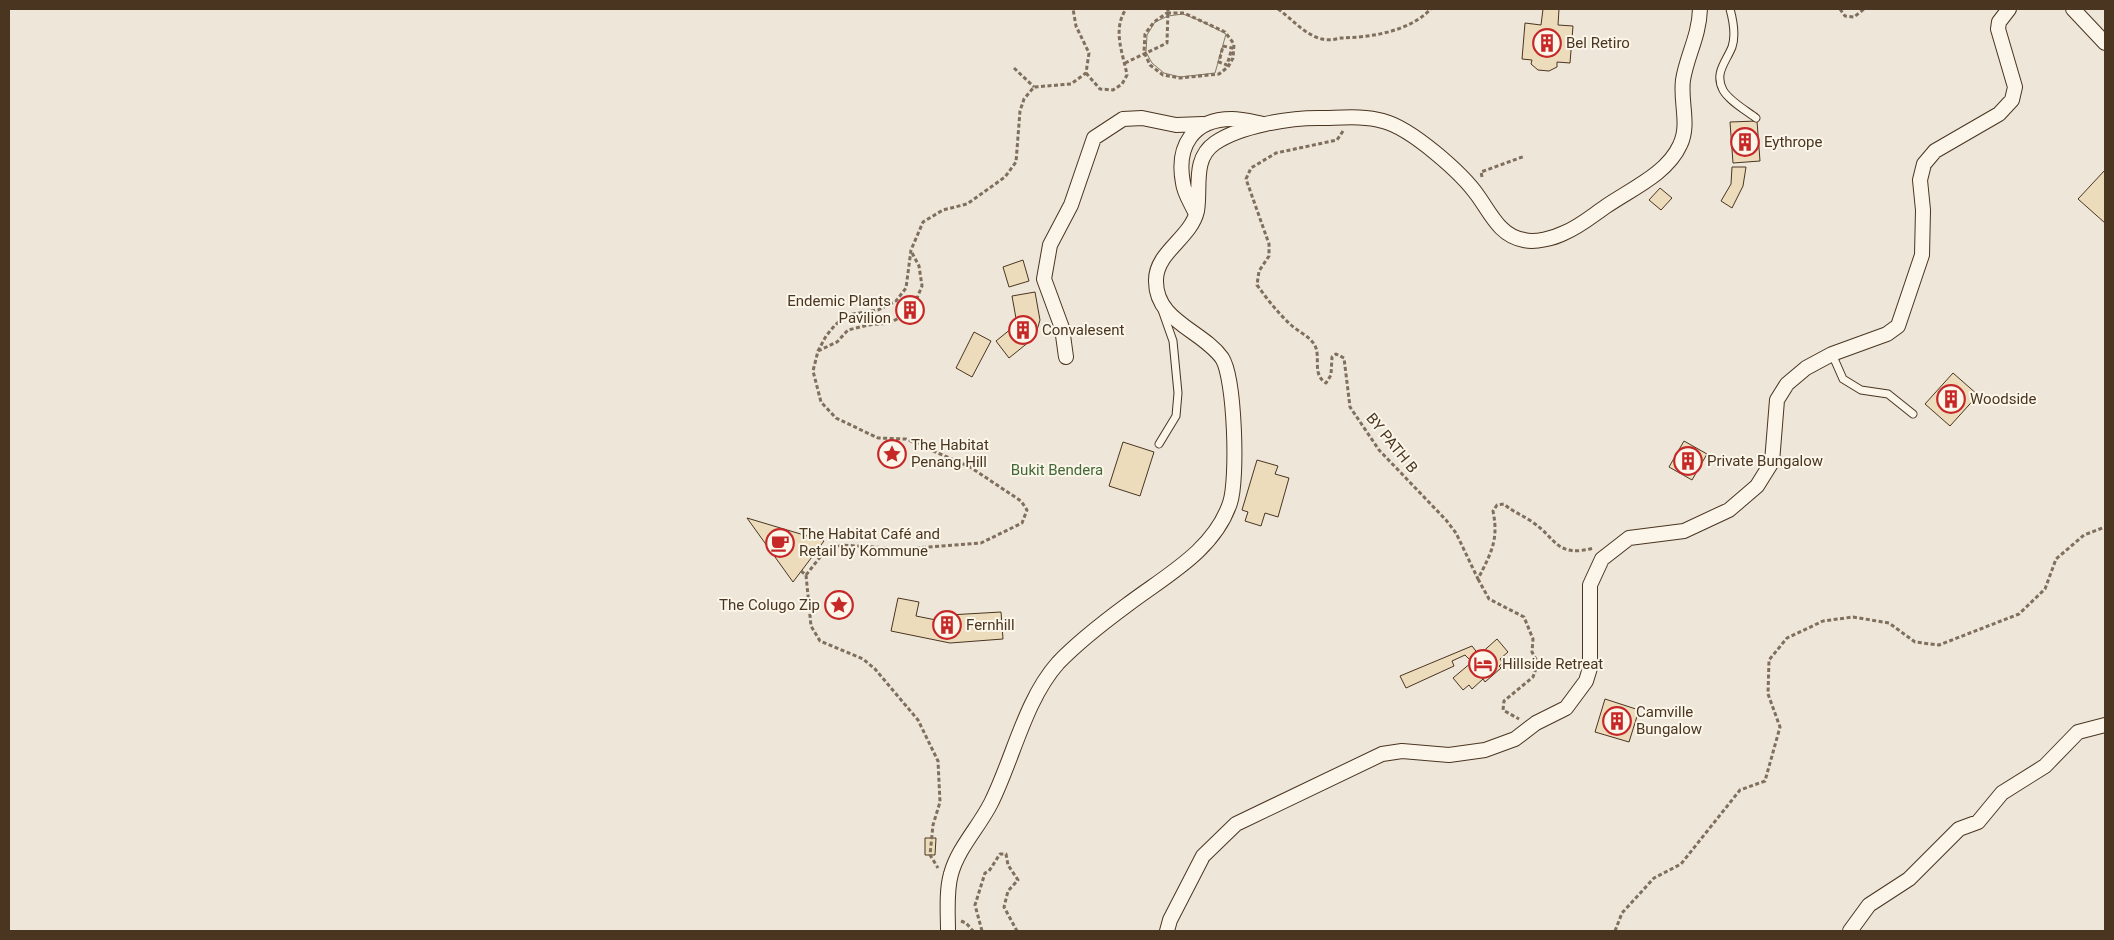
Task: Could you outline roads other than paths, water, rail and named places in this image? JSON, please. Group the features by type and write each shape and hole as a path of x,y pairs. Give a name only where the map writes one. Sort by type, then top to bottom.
{"street":[{"path":"948,931 950,876 960,852 980,824 992,801 1040,687 1058,663 1094,632 1125,606 1188,562 1221,524 1228,508 1234,489 1234,474 1231,382 1225,363 1214,349 1167,313 1160,302 1156,286 1156,274 1160,263 1190,226 1196,214 1198,172 1202,157 1212,144 1235,133 1268,124 1304,118 1352,118 1384,121 1400,128 1434,151 1477,194 1494,222 1507,232 1524,240 1562,235 1645,181 1664,167 1678,150 1685,127 1683,81 1696,41 1700,9"},
{"path":"1167,931 1170,920 1203,856 1236,824 1382,754 1402,751 1449,754 1486,750 1515,739 1536,723 1566,708 1586,681 1590,668 1590,584 1602,559 1629,538 1684,531 1729,510 1757,486 1772,462 1777,400 1787,384 1806,368 1832,354 1887,334 1898,326 1922,255 1923,210 1920,180 1924,164 1935,151 1999,114 2012,100 2015,87 1998,29 1999,22 2009,9"},
{"path":"2073,9 2105,43"},
{"path":"1066,357 1062,328 1044,279 1050,245 1071,205 1094,138 1124,119 1142,118 1176,125 1204,124 1232,119 1268,124"},
{"path":"1196,214 1183,185 1181,157 1189,136 1204,124"},
{"path":"1850,931 1869,905 1909,879 1959,829 1978,822 2002,793 2045,766 2078,732 2105,725"}],"lane":[{"path":"1730,9 1734,24 1732,46 1723,61 1719,76 1724,91 1756,118"},
{"path":"1159,444 1176,416 1178,393 1172,341 1160,302"},
{"path":"1832,354 1844,379 1861,390 1888,394 1912,414"}],"place":[{"name":"Bel Retiro","path":"1547,43"},
{"name":"Eythrope","path":"1745,142"},
{"name":"Endemic Plants Pavilion","path":"910,310"},
{"name":"Convalesent","path":"1023,330"},
{"name":"Woodside","path":"1951,399"},
{"name":"The Habitat Penang Hill","path":"892,454"},
{"name":"Private Bungalow","path":"1688,461"},
{"name":"The Habitat Café and Retail by Kommune","path":"780,543"},
{"name":"The Colugo Zip","path":"839,605"},
{"name":"Fernhill","path":"947,625"},
{"name":"Hillside Retreat","path":"1483,664"},
{"name":"Camville Bungalow","path":"1617,721"}],"park label":[{"name":"Bukit Bendera","path":"1057,470"}]}
